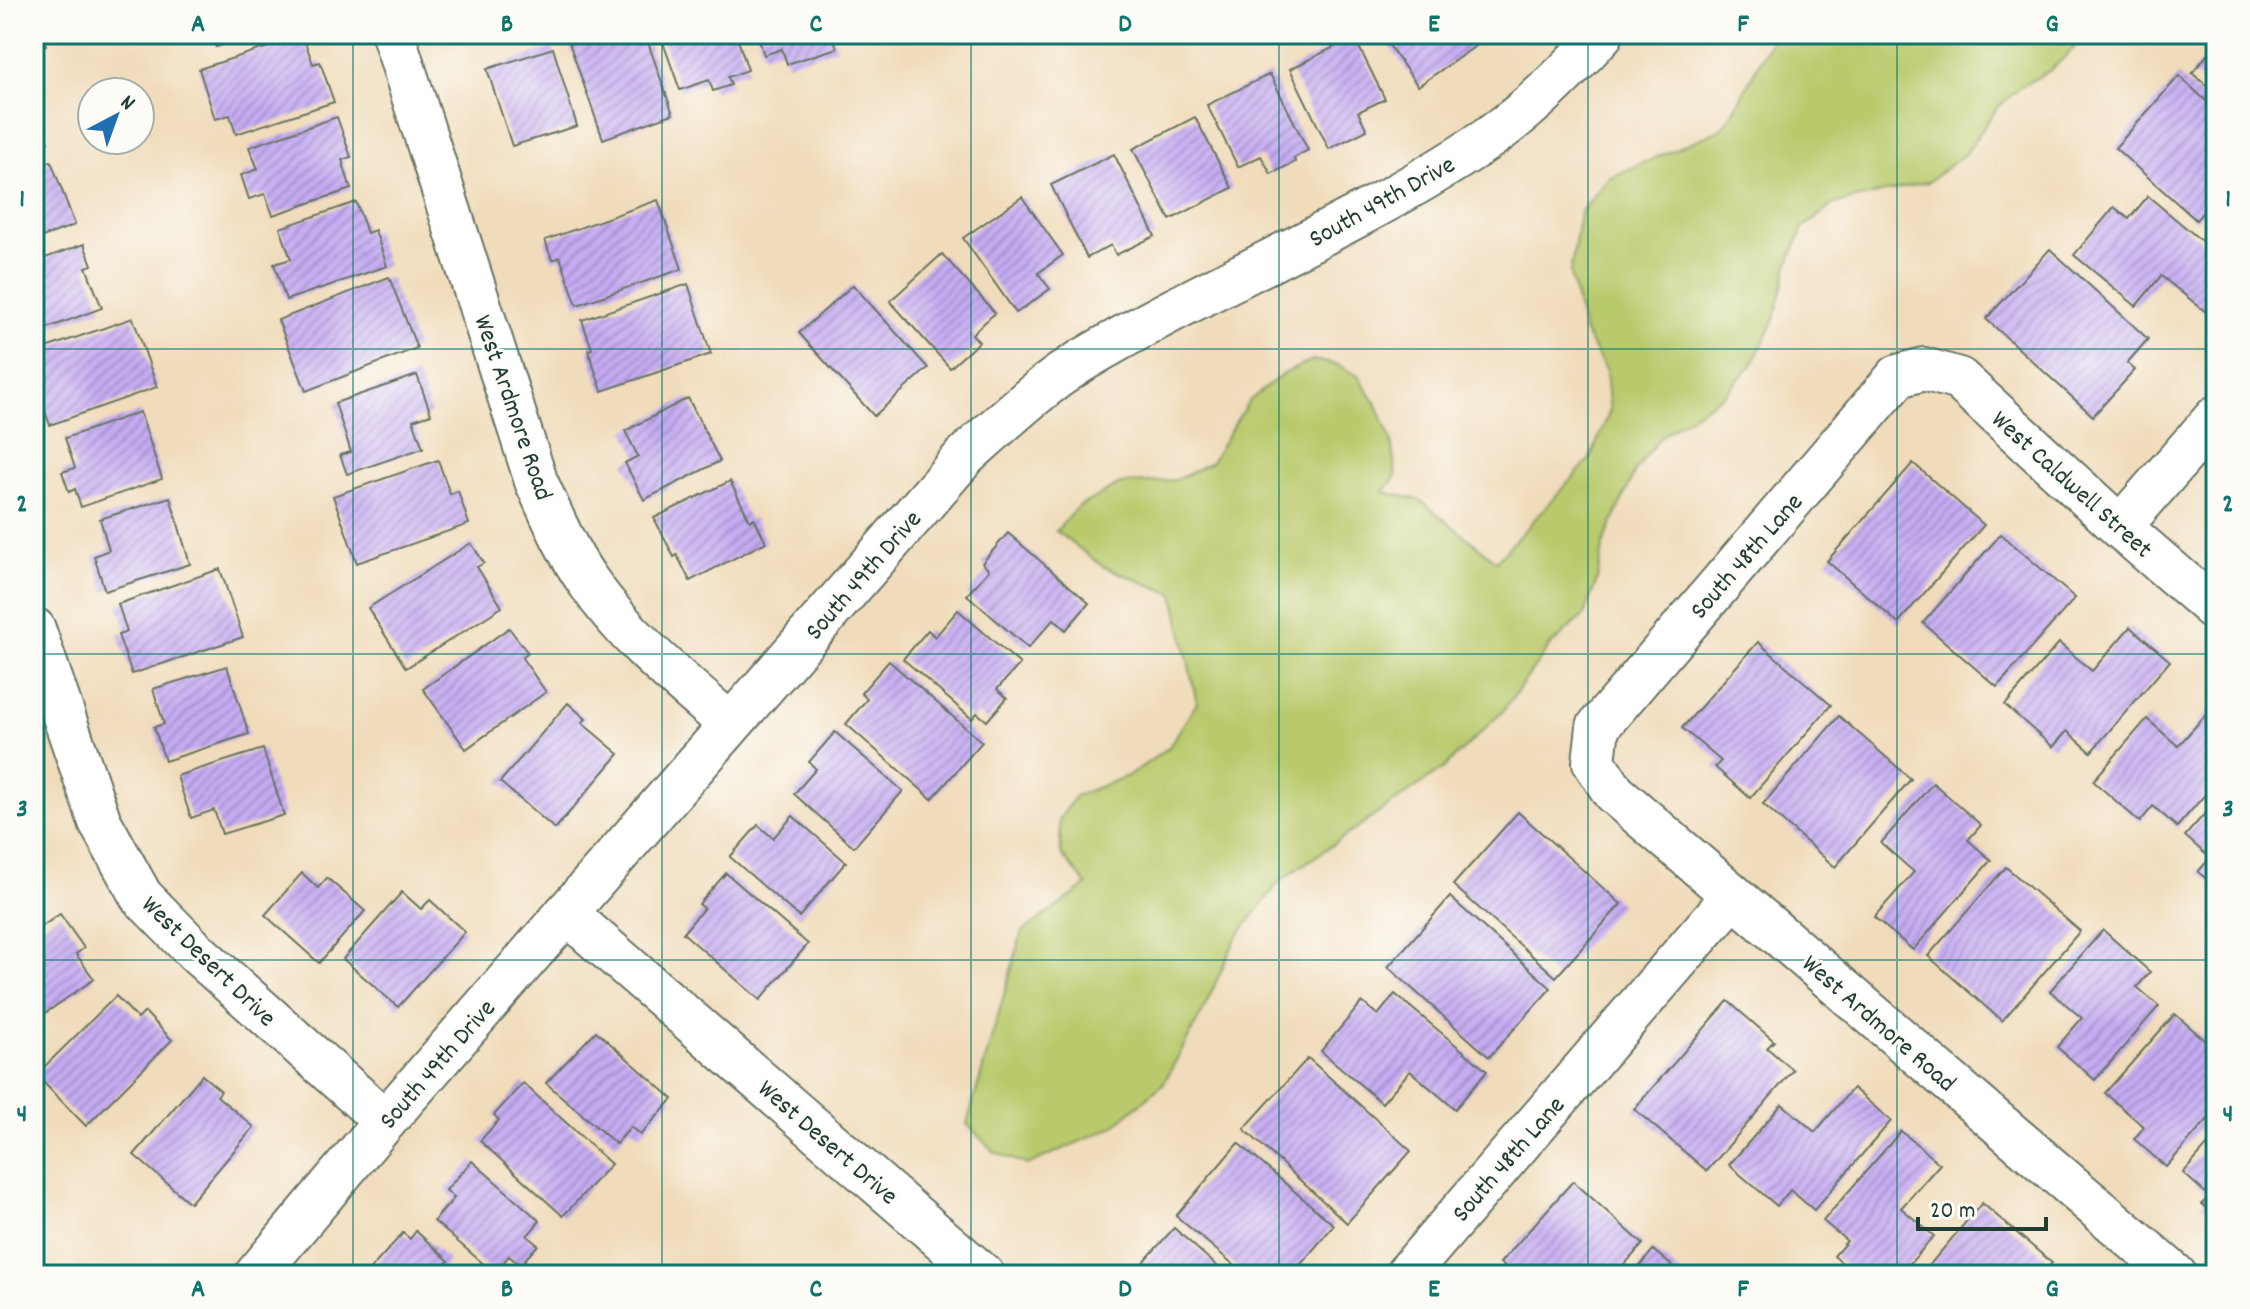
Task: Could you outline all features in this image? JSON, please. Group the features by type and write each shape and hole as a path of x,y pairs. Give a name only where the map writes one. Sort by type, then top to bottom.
{"street":[{"name":"West Ardmore Road","path":"393,34 536,481 558,529 586,579 613,614 645,650 730,724"},
{"name":"South 49th Drive","path":"256,1275 385,1121 965,456 1020,407 1080,362 1226,282 1370,211 1488,139 1571,68 1602,34"},
{"name":"West Caldwell Street","path":"1924,369 1959,379 2120,527 2216,610"},
{"name":"South 48th Lane","path":"1594,762 1598,727 1898,376 1924,369"},
{"path":"2120,527 2216,417"},
{"name":"West Desert Drive","path":"34,629 100,822 141,896 196,952 385,1121"},
{"name":"West Ardmore Road","path":"1594,762 1614,793 2175,1275"},
{"name":"South 48th Lane","path":"1406,1275 1733,896"},
{"name":"West Desert Drive","path":"566,913 983,1275"}],"green space":[{"path":"1774,34 2082,34 2076,46 2051,70 2022,86 1997,108 1967,152 1928,182 1834,204 1803,228 1788,265 1775,319 1752,365 1726,393 1661,436 1635,471 1604,542 1597,580 1584,615 1550,646 1502,712 1444,768 1280,881 1235,940 1202,1013 1163,1084 1113,1127 1027,1165 994,1152 967,1124 1022,932 1087,885 1061,854 1059,820 1075,796 1130,775 1169,747 1197,703 1174,594 1104,567 1056,531 1078,507 1120,484 1176,480 1211,462 1248,402 1281,375 1312,360 1338,365 1358,376 1377,405 1391,440 1396,476 1384,492 1420,500 1496,561 1590,459 1610,411 1606,371 1584,331 1570,274 1580,213 1608,178 1720,130 1734,111"}],"building":[{"path":"34,34 42,34 46,45 34,49"},
{"path":"211,34 251,34 252,35 216,47"},
{"path":"566,34 645,34 673,114 603,139"},
{"path":"660,34 736,34 748,70 728,77 731,85 713,91 709,80 680,90"},
{"path":"757,34 832,34 837,48 787,64 782,49 764,55"},
{"path":"1381,34 1469,34 1477,45 1418,86"},
{"path":"303,36 313,64 320,62 334,102 236,134 230,115 215,119 199,69"},
{"path":"1354,37 1385,99 1358,112 1367,130 1329,149 1290,69"},
{"path":"2216,44 2216,93 2192,73"},
{"path":"553,48 577,126 512,146 487,69"},
{"path":"1270,74 1308,150 1294,158 1295,162 1271,174 1261,156 1238,167 1207,105"},
{"path":"2179,76 2216,110 2216,197 2196,220 2115,148"},
{"path":"34,101 48,142 34,147"},
{"path":"337,117 351,157 342,160 351,189 273,215 265,194 249,199 241,175 258,169 249,147"},
{"path":"1195,117 1232,188 1170,220 1133,149"},
{"path":"1114,154 1155,236 1116,255 1111,245 1087,258 1051,185"},
{"path":"51,161 75,225 34,240 34,167"},
{"path":"2148,196 2216,253 2216,300 2206,312 2161,276 2136,306 2074,255 2114,207 2129,219"},
{"path":"1022,197 1063,255 1038,273 1050,289 1016,313 963,238"},
{"path":"658,200 682,269 577,305 560,257 552,260 545,240"},
{"path":"356,202 367,233 375,230 387,266 286,300 274,264 291,259 280,228"},
{"path":"84,244 92,265 86,267 102,308 34,333 34,262"},
{"path":"2050,249 2148,339 2127,363 2135,370 2093,416 1986,319"},
{"path":"942,254 995,313 972,334 979,342 950,368 890,301"},
{"path":"389,277 417,348 306,391 278,320"},
{"path":"688,284 711,354 602,391 582,320"},
{"path":"853,285 928,368 874,416 799,333"},
{"path":"133,318 157,387 50,425 36,387 42,384 34,363 34,352"},
{"path":"417,375 431,414 413,420 423,448 347,474 340,455 351,452 335,403"},
{"path":"688,398 720,461 644,500 625,463 638,456 625,431"},
{"path":"140,412 162,479 81,507 75,489 69,492 62,472 75,468 65,438"},
{"path":"438,460 450,494 458,491 469,524 357,563 333,496"},
{"path":"1913,463 1984,525 1898,623 1827,561"},
{"path":"730,481 750,521 754,518 766,542 690,581 654,518"},
{"path":"170,497 190,564 105,591 94,556 109,550 100,519"},
{"path":"1008,533 1089,603 1066,630 1054,619 1028,648 967,595 989,570 982,563"},
{"path":"2001,534 2075,598 1997,687 1923,623"},
{"path":"471,543 484,563 477,567 502,607 406,668 368,608"},
{"path":"220,569 243,637 132,674 118,635 127,632 118,604"},
{"path":"958,610 1020,664 997,689 1007,698 987,721 977,713 972,719 903,659 928,630 935,637"},
{"path":"2130,627 2170,661 2091,752 2067,731 2053,747 2005,705 2059,643 2092,671"},
{"path":"509,628 528,653 522,658 546,692 466,749 423,689"},
{"path":"1758,642 1831,705 1750,798 1715,767 1721,761 1682,728"},
{"path":"889,661 982,742 932,799 846,724 867,699 861,693"},
{"path":"227,666 249,734 165,761 154,727 164,724 153,689"},
{"path":"568,703 586,719 582,723 619,754 555,829 500,782"},
{"path":"2216,703 2216,782 2177,827 2153,806 2140,822 2093,781 2147,719 2178,746"},
{"path":"1839,716 1911,779 1835,867 1763,804"},
{"path":"835,732 903,791 854,847 794,794 816,769 809,762"},
{"path":"263,749 284,815 222,834 214,810 191,818 177,776"},
{"path":"1933,783 1981,825 1968,840 1991,860 1913,950 1874,917 1914,872 1881,843"},
{"path":"2216,801 2216,887 2198,872 2210,858 2185,836"},
{"path":"1518,812 1621,904 1556,977 1453,885"},
{"path":"793,816 846,862 799,917 730,857 758,825 773,838"},
{"path":"2006,867 2080,931 2002,1021 1928,956"},
{"path":"302,873 318,888 327,878 365,911 319,963 265,915"},
{"path":"726,873 808,944 760,1000 683,933 704,908 699,904"},
{"path":"402,892 421,909 430,900 465,932 398,1007 343,959"},
{"path":"1450,897 1551,988 1489,1057 1388,967"},
{"path":"60,914 84,948 76,954 94,979 34,1021 34,932"},
{"path":"2103,930 2150,972 2137,987 2159,1006 2095,1080 2057,1047 2082,1018 2050,991"},
{"path":"1395,994 1487,1071 1455,1109 1410,1071 1382,1103 1321,1051 1362,1002 1378,1015"},
{"path":"116,996 138,1019 145,1012 172,1040 86,1126 36,1075"},
{"path":"1728,1001 1774,1041 1767,1048 1793,1070 1707,1171 1634,1109"},
{"path":"2175,1014 2216,1050 2216,1110 2166,1167 2134,1139 2144,1127 2105,1093"},
{"path":"596,1031 673,1099 640,1135 631,1127 616,1144 546,1083"},
{"path":"1308,1058 1411,1151 1347,1223 1244,1129"},
{"path":"202,1075 221,1091 217,1096 254,1127 190,1203 134,1155"},
{"path":"523,1083 611,1164 563,1216 480,1141 499,1120 494,1115"},
{"path":"1853,1088 1891,1121 1814,1210 1790,1190 1777,1206 1729,1165 1782,1104 1815,1132"},
{"path":"1901,1131 1940,1164 1901,1208 1934,1236 1900,1275 1856,1275 1834,1256 1847,1241 1823,1221"},
{"path":"2216,1136 2216,1216 2202,1204 2209,1196 2183,1173"},
{"path":"1238,1143 1334,1225 1292,1275 1246,1275 1176,1216"},
{"path":"472,1161 540,1221 527,1236 538,1245 520,1265 509,1256 494,1273 434,1221 454,1198 446,1190"},
{"path":"1573,1181 1643,1244 1615,1275 1514,1275 1500,1263"},
{"path":"1982,1203 2052,1263 2042,1275 1921,1275"},
{"path":"1174,1228 1227,1275 1132,1275"},
{"path":"416,1231 449,1261 436,1275 365,1275 403,1233 410,1239"},
{"path":"1653,1250 1683,1275 1633,1275"}]}
